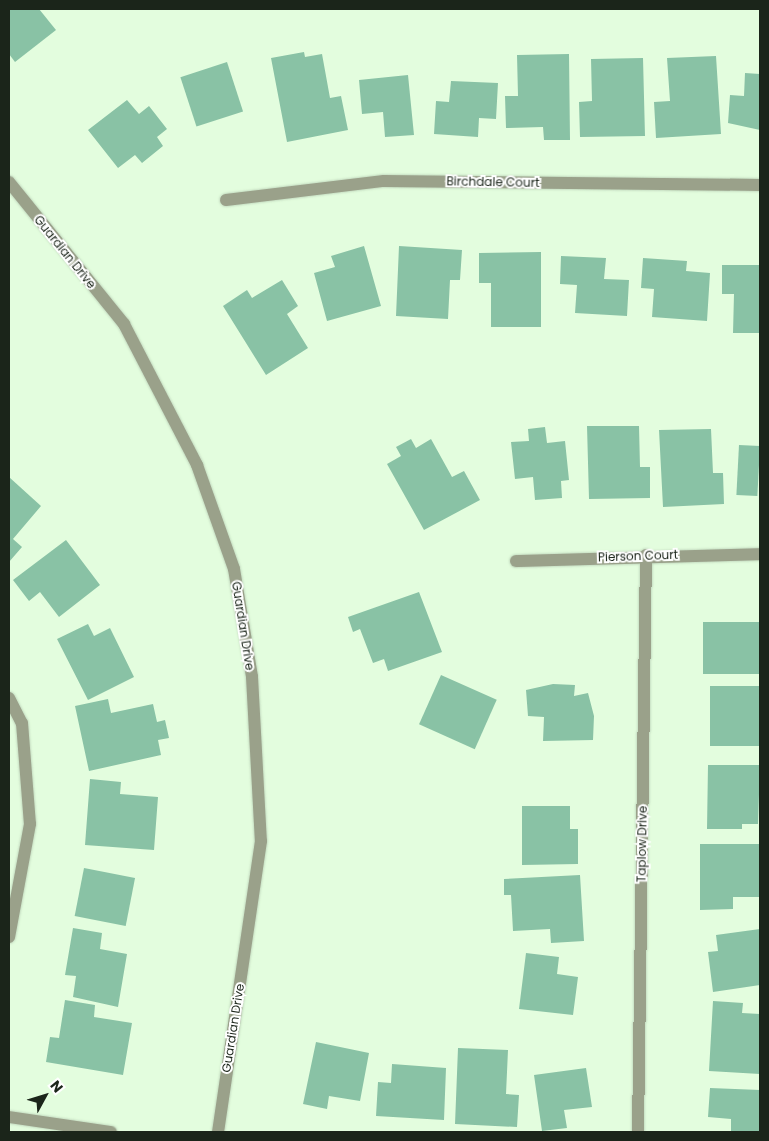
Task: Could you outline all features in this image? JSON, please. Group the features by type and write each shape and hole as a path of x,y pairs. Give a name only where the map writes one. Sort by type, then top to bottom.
{"street":[{"name":"Birchdale Court","path":"226,200 384,180 760,185"},
{"name":"Guardian Drive","path":"9,182 124,324 197,465 234,569 252,676 262,841 218,1132"},
{"name":"Pierson Court","path":"516,562 646,555 760,554"},
{"name":"Taplow Drive","path":"638,1132 646,555"},
{"path":"9,698 22,723 30,824 9,937"},
{"path":"9,1117 111,1132"}],"building":[{"path":"9,9 39,9 56,30 15,62 9,54"},
{"path":"304,52 305,57 322,54 330,98 341,96 348,130 287,142 271,58"},
{"path":"569,54 570,140 544,140 543,127 506,128 505,96 518,96 517,55"},
{"path":"716,56 721,134 656,138 654,102 670,101 667,58"},
{"path":"643,58 645,136 580,137 579,102 592,101 591,59"},
{"path":"227,62 243,111 196,127 180,77"},
{"path":"745,73 760,74 760,130 728,123 730,95 744,96"},
{"path":"408,75 414,135 385,137 383,112 362,114 359,80"},
{"path":"451,81 498,83 496,119 479,118 478,137 434,134 436,101 449,102"},
{"path":"127,100 139,114 149,106 167,129 157,137 163,146 142,163 135,155 118,168 88,130"},
{"path":"364,246 381,306 327,321 314,273 335,267 331,256"},
{"path":"399,246 462,250 460,280 450,280 448,319 396,316"},
{"path":"541,252 541,327 491,327 491,283 479,283 479,253"},
{"path":"561,256 606,258 604,279 629,280 627,316 575,313 577,285 560,284"},
{"path":"643,258 687,261 686,271 710,273 707,321 652,317 654,289 641,288"},
{"path":"722,265 760,265 760,333 733,333 734,294 722,294"},
{"path":"282,280 298,306 287,314 308,348 266,375 223,306 247,290 252,298"},
{"path":"587,426 639,426 640,467 650,467 650,498 589,499"},
{"path":"545,427 547,443 565,441 569,480 561,481 562,498 535,500 533,477 515,479 511,442 529,441 528,429"},
{"path":"711,429 713,473 723,473 724,504 663,507 659,430"},
{"path":"411,439 416,448 431,439 452,477 464,471 480,500 424,530 387,464 401,456 396,447"},
{"path":"739,445 760,446 757,496 736,495"},
{"path":"9,477 41,506 13,539 22,547 9,562"},
{"path":"66,540 100,585 59,617 40,592 29,601 13,580"},
{"path":"419,592 442,652 388,671 384,659 373,663 360,629 353,632 348,617"},
{"path":"703,622 760,622 760,674 703,674"},
{"path":"88,624 94,636 110,628 134,677 88,700 57,639"},
{"path":"441,675 497,700 475,749 419,724"},
{"path":"553,684 575,685 574,696 588,693 594,716 593,740 543,741 544,717 528,716 526,690"},
{"path":"710,686 760,686 760,746 710,746"},
{"path":"108,699 111,713 153,704 157,722 165,720 169,738 158,740 161,755 89,771 75,706"},
{"path":"708,765 760,765 758,824 742,824 742,829 707,829"},
{"path":"90,779 121,782 120,794 158,797 154,850 85,845"},
{"path":"522,806 570,806 570,829 578,829 578,864 522,865"},
{"path":"700,844 760,844 760,897 733,897 733,909 700,910"},
{"path":"84,868 135,878 126,926 75,916"},
{"path":"580,875 584,941 551,943 550,929 513,931 511,895 504,895 504,879"},
{"path":"73,928 102,933 100,949 127,954 118,1007 73,997 76,976 65,975"},
{"path":"760,929 760,985 713,992 708,952 718,951 716,935"},
{"path":"526,953 559,957 557,974 578,977 573,1015 519,1009"},
{"path":"65,1000 95,1005 94,1017 132,1023 123,1075 46,1062 50,1037 59,1038"},
{"path":"713,1001 743,1003 742,1013 760,1014 760,1074 709,1071"},
{"path":"316,1042 369,1053 360,1101 329,1096 327,1109 303,1104"},
{"path":"458,1048 508,1050 506,1094 519,1095 517,1127 455,1124"},
{"path":"392,1064 446,1068 444,1120 376,1116 378,1082 391,1083"},
{"path":"586,1068 592,1107 564,1110 567,1128 542,1131 534,1075"},
{"path":"710,1088 760,1090 760,1132 731,1132 731,1119 708,1117"}]}
